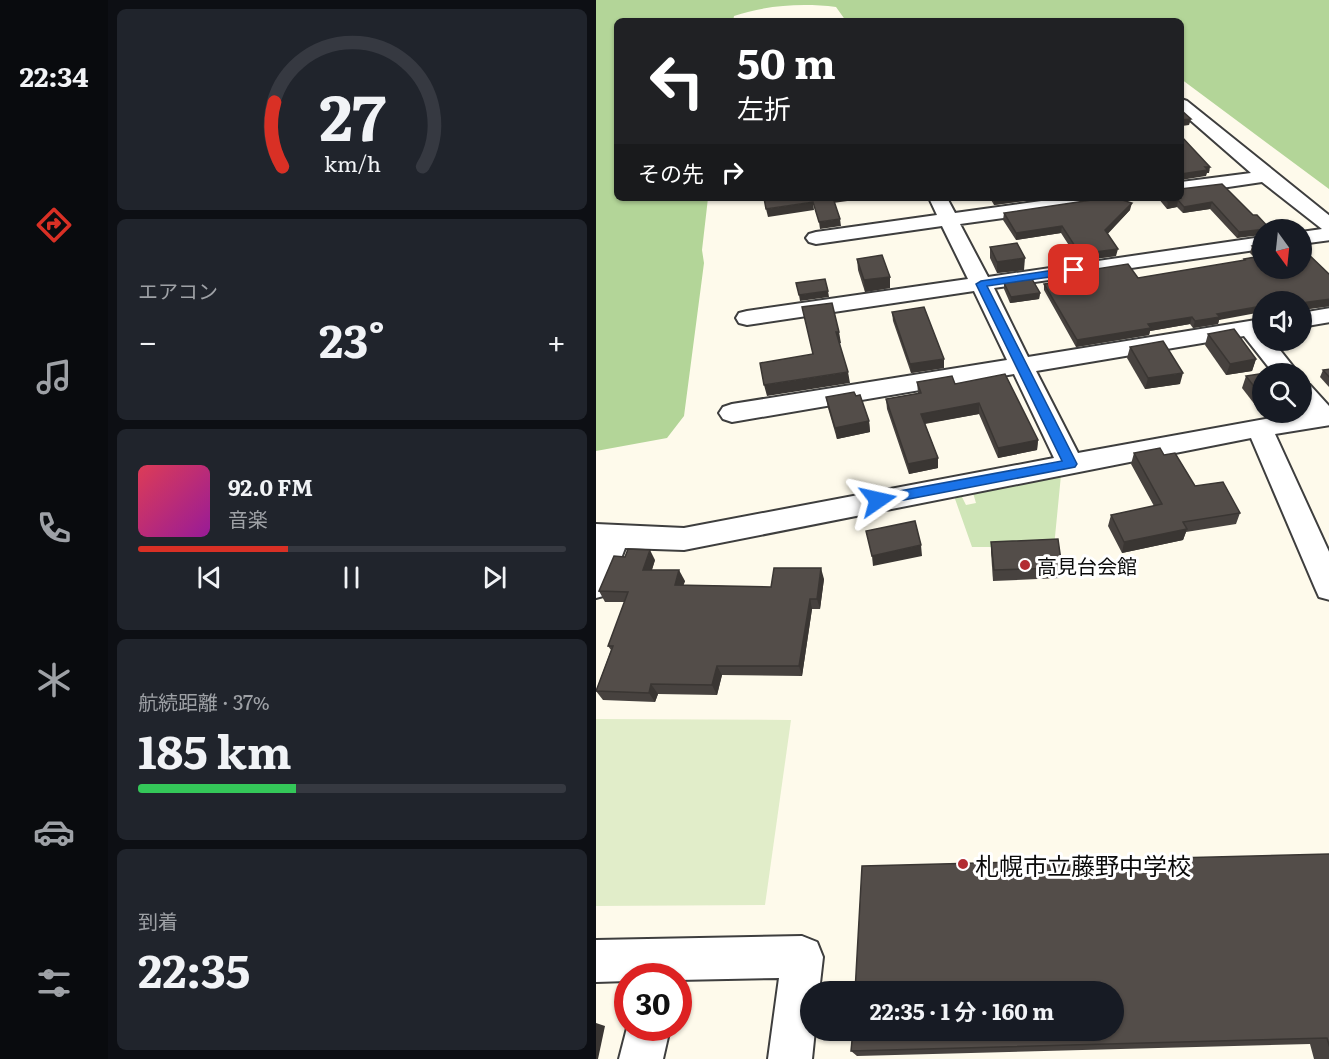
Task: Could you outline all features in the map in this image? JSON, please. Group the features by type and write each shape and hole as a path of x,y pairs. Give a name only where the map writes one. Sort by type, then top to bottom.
{"street":[{"path":"1184,107 1212,132 1330,226"},
{"path":"1191,134 1212,132"},
{"path":"1184,188 1266,176"},
{"path":"939,201 1070,464"},
{"path":"816,238 1082,201"},
{"path":"1312,236 1330,234"},
{"path":"747,318 1252,244"},
{"path":"1312,318 1330,315"},
{"path":"732,413 1252,328"},
{"path":"1312,402 1326,417"},
{"path":"596,586 606,536 684,539 1326,417"},
{"path":"1259,428 1330,588"},
{"path":"692,966 802,957 790,1059"},
{"path":"596,961 615,963"},
{"path":"641,1059 646,1041"}],"green space":[{"path":"596,0 1329,0 1329,189 1184,81 1184,18 844,18 836,7 810,5 759,9 734,18 614,18 614,201 708,201 702,250 704,263 684,416 667,438 596,451"},
{"path":"1061,475 1054,547 972,547 954,496 961,495 966,505 976,503 973,493"},
{"path":"596,719 791,720 765,905 596,906"}],"building":[{"path":"1184,113 1191,119 1184,120"},
{"path":"1184,139 1210,167 1205,167 1208,170 1184,174"},
{"path":"1222,184 1253,215 1257,215 1261,219 1252,219 1252,231 1239,232 1212,202 1184,207 1179,201 1184,201 1184,189"},
{"path":"765,201 834,201 840,219 819,222 813,202 766,209"},
{"path":"1085,201 1132,203 1105,230 1118,249 1080,254 1062,226 1016,233 1004,213"},
{"path":"1017,243 1025,258 997,262 990,247"},
{"path":"882,255 890,277 864,280 857,259"},
{"path":"1252,258 1252,279 1312,279 1312,258 1330,275 1330,299 1312,301 1312,291 1252,291 1252,308 1217,314 1220,317 1195,321 1192,317 1148,324 1151,328 1077,340 1044,284 1094,276 1090,270 1128,264 1138,278"},
{"path":"825,279 828,291 799,295 796,283"},
{"path":"1032,279 1040,293 1011,297 1004,283"},
{"path":"832,303 839,332 836,332 848,372 764,385 760,363 813,354 802,307"},
{"path":"924,307 944,359 910,364 892,312"},
{"path":"1234,329 1256,359 1230,364 1208,334"},
{"path":"1163,341 1183,373 1148,378 1130,347"},
{"path":"1330,369 1330,378 1323,370"},
{"path":"1005,374 1038,440 998,448 979,403 921,414 938,458 908,464 886,399 921,393 917,382 952,376 955,384"},
{"path":"1252,375 1252,384 1246,376"},
{"path":"854,392 856,396 860,395 869,421 835,428 826,397"},
{"path":"1160,448 1164,455 1175,453 1195,486 1223,482 1240,513 1183,522 1187,529 1124,542 1111,515 1162,504 1134,453"},
{"path":"915,521 921,545 872,556 866,531"},
{"name":"高見台会館","path":"1058,539 1062,568 994,570 991,542"},
{"path":"628,549 650,550 643,570 679,570 675,585 771,587 774,568 821,568 817,599 810,599 799,666 717,666 712,685 651,684 649,693 596,691 613,646 608,646 628,592 599,591 614,556 625,557"},
{"path":"1330,854 1330,1048 1327,1038 851,1051 852,1041 1124,1041 1124,981 856,981 862,866"}],"place":[{"name":"高見台会館","path":"1025,565"},
{"name":"札幌市立藤野中学校","path":"963,864"}],"route":[{"path":"878,500 1070,464 981,284 1074,270"}]}
